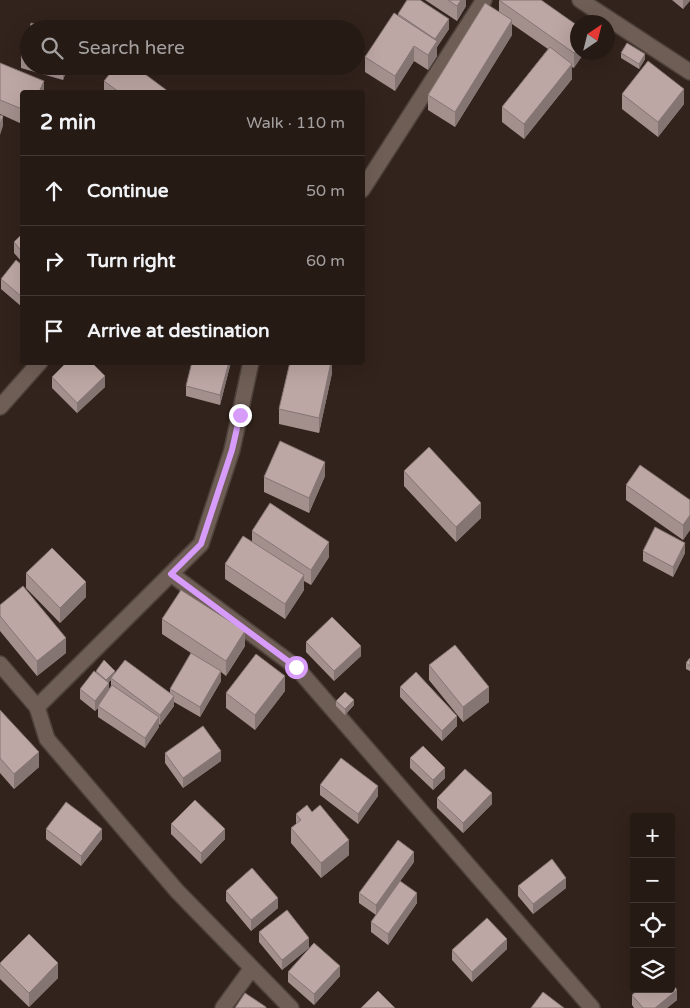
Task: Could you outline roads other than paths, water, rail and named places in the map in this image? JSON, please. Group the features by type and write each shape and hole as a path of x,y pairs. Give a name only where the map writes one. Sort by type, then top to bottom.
{"street":[{"path":"365,185 484,0"},
{"path":"580,0 690,72"},
{"path":"0,407 37,365"},
{"path":"37,707 201,544 232,450 250,365"},
{"path":"171,574 296,667 592,1008"},
{"path":"0,664 37,707 48,739 177,892 291,1008"},
{"path":"223,1008 252,968"}]}
